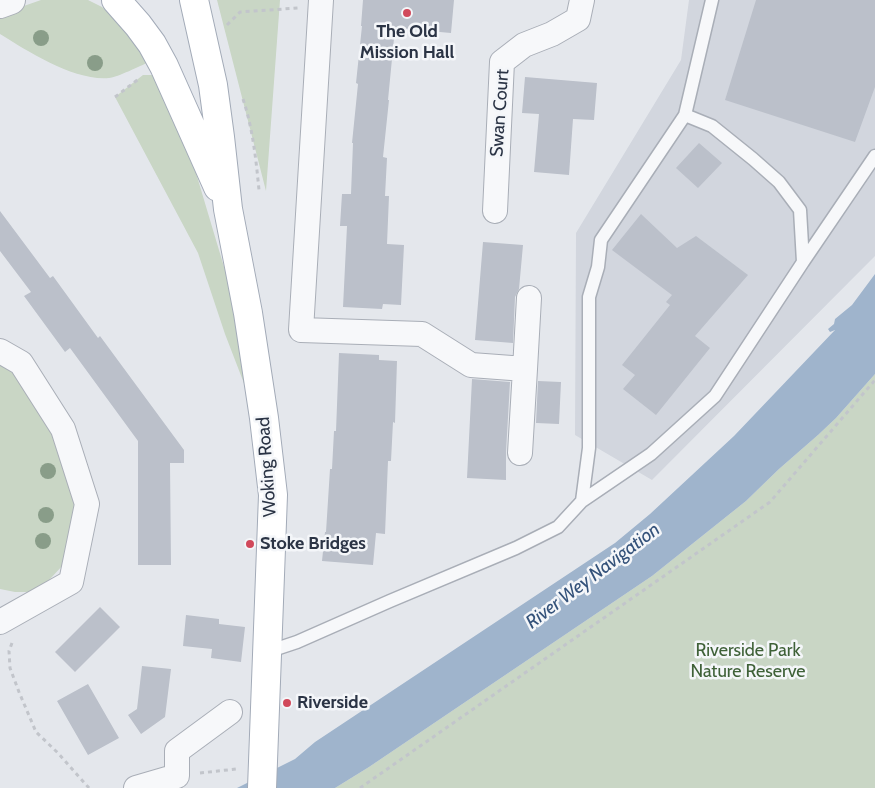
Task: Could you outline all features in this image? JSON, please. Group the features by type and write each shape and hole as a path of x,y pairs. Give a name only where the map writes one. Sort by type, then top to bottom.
{"main road":[{"name":"Woking Road","path":"116,0 152,44 228,209"},
{"name":"Woking Road","path":"194,0 214,94 228,209 248,313 264,418 273,495 267,652 254,764 262,788"}],"street":[{"path":"0,4 11,0"},
{"name":"Swan Court","path":"494,211 502,62 524,45 552,34 578,19 582,0"},
{"path":"321,3 301,330 422,334 471,365 525,369"},
{"path":"520,453 529,298"},
{"path":"0,351 21,363 62,429 87,504 71,582 0,622"},
{"path":"136,788 177,776 177,751 230,712"}],"lane":[{"path":"582,501 588,448 589,297 598,267 601,240 685,115 712,0"},
{"path":"685,115 712,126 753,158 779,182 800,210 803,262"},
{"path":"267,652 297,642 390,600 516,548 558,527 582,501 651,454 715,396 875,156"}],"path":[{"path":"222,30 240,12 321,3"},
{"path":"115,97 143,75"},
{"path":"360,788 770,502 875,380"},
{"path":"21,610 16,633 8,651 10,668 18,692 36,732 58,753 88,788"},
{"path":"177,776 254,764"}],"shaded area":[{"path":"689,0 875,0 875,256 652,480 575,435 576,233 681,60"}],"green space":[{"path":"41,0 88,0 102,7 133,35 149,62 113,77 95,78 52,64 0,34 0,17"},
{"path":"217,0 280,0 266,191"},
{"path":"143,75 155,75 196,173 230,287 245,386 225,334 198,253 115,97"},
{"path":"0,360 10,365 53,421 81,502 64,564 34,592 15,592 0,589"},
{"name":"Riverside Park Nature Reserve","path":"875,374 875,788 335,788 652,576 746,501 836,418"}],"water":[{"name":"River Wey Navigation","path":"875,274 875,374 836,418 746,501 652,576 335,788 237,788 295,759 315,742 615,543 650,514 734,436 835,330 830,332 828,329 834,324 835,319 852,305"}],"building":[{"path":"363,0 454,0 451,33 395,28 383,157 387,158 385,196 389,196 387,244 404,245 401,305 383,304 382,309 343,307 347,226 340,226 342,194 351,194 352,143"},
{"path":"756,0 875,0 875,87 855,142 725,100"},
{"path":"525,77 597,83 594,120 573,119 569,175 534,172 539,114 522,113"},
{"path":"699,143 722,163 698,188 676,168"},
{"path":"0,211 50,278 53,276 98,338 100,336 184,450 184,463 170,463 171,565 138,565 138,441 70,348 65,352 24,296 31,292 0,251"},
{"path":"641,214 677,248 696,236 748,275 695,336 710,348 656,415 623,389 635,375 622,365 670,305 666,302 672,295 612,250"},
{"path":"483,242 523,245 519,289 515,297 513,343 475,340"},
{"path":"339,353 379,355 379,360 397,361 395,423 393,422 391,461 388,461 385,534 376,533 373,565 322,561 330,469 332,469 334,431 336,431"},
{"path":"472,379 510,382 506,480 467,478"},
{"path":"538,381 561,382 559,424 536,423"},
{"path":"100,607 120,627 75,672 55,652"},
{"path":"186,615 219,619 219,624 245,627 241,662 211,658 212,649 183,646"},
{"path":"142,666 171,669 165,717 141,734 128,715 137,709"},
{"path":"88,684 119,738 88,755 57,701"}],"place":[{"name":"The Old Mission Hall","path":"407,13"},
{"name":"Stoke Bridges","path":"250,544"},
{"name":"Riverside","path":"287,703"}]}
